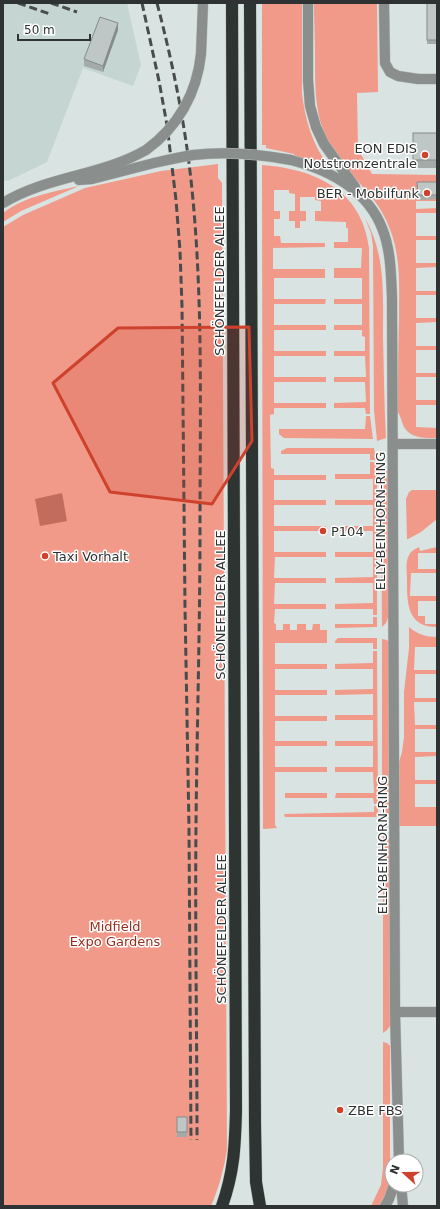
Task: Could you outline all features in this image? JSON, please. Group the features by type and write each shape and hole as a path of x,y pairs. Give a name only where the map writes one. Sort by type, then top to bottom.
{"highway":[{"name":"SCHÖNEFELDER ALLEE","path":"222,1206 232,1173 236,1111 232,3"},
{"path":"250,3 255,1116 256,1182 260,1206"},
{"path":"251,60 258,3"}],"street":[{"path":"199,3 203,16"},
{"name":"ELLY-BEINHORN-RING","path":"3,203 35,187 106,168 134,157 146,150 166,133 182,113 194,88 199,70 201,54 203,3"},
{"path":"308,3 308,80 310,106 316,126 324,144 359,194"},
{"path":"384,3 385,63 390,72 398,76 418,79 437,78"},
{"name":"ELLY-BEINHORN-RING","path":"67,178 82,181 154,163 194,155 256,155 291,160 336,177 359,194 370,206 383,229 391,271 392,298 395,1012 399,1153"},
{"path":"393,444 437,444"},
{"path":"395,1012 437,1012"},
{"path":"386,1206 391,1193"},
{"path":"402,1193 404,1206"}],"highlighted area":[{"path":"249,327 252,441 212,504 110,492 53,383 118,328"}],"shaded area":[{"path":"3,3 127,3 141,65 133,86 83,68 47,162 8,181 3,180"},
{"path":"62,493 67,521 40,526 35,499"}],"green space":[{"path":"262,3 302,3 303,103 314,142 330,168 329,169 294,154 266,148 266,145 262,145"},
{"path":"314,3 377,3 378,92 357,93 358,149 372,174 437,175 437,201 416,201 416,209 437,208 437,213 416,213 416,236 437,236 437,240 416,240 416,263 437,263 437,267 416,268 416,291 437,291 437,295 416,295 416,318 437,318 437,322 416,323 416,346 437,346 437,350 416,350 416,373 437,373 437,377 416,377 416,400 437,400 437,405 416,405 416,427 437,428 437,438 419,437 410,434 404,427 398,412 399,285 398,263 394,242 382,211 333,151 322,127 316,89"},
{"name":"Midfield Expo Gardens","path":"218,164 218,178 222,183 227,1149 224,1164 219,1185 211,1206 3,1206 3,227 23,215 85,188 161,171"},
{"path":"262,165 282,167 300,172 333,186 346,197 357,211 365,228 369,248 370,414 366,414 365,408 334,408 334,403 366,402 365,382 334,382 334,377 366,377 365,356 334,356 334,351 365,351 365,337 362,336 362,330 334,330 334,325 362,325 362,304 334,304 334,299 362,299 362,278 334,278 334,268 361,268 362,248 334,248 334,242 348,242 348,228 346,228 346,222 315,221 315,211 321,211 321,201 315,200 315,197 300,197 300,211 306,211 306,221 300,221 300,228 295,228 295,221 289,221 289,211 295,211 295,194 289,193 289,190 274,190 274,211 280,211 280,219 274,219 274,236 280,236 281,243 325,243 325,247 273,248 273,269 325,269 325,278 274,278 274,299 326,299 325,304 274,304 274,325 326,325 326,330 274,330 274,351 326,351 326,356 274,356 274,377 326,377 326,382 274,382 274,403 326,403 326,408 274,408 274,414 270,415 271,468 274,469 274,475 326,475 326,480 274,480 274,500 326,500 326,505 274,505 274,526 326,526 326,531 274,531 274,552 326,552 326,557 275,557 274,578 326,578 326,583 275,583 274,604 326,604 326,609 275,609 274,623 276,624 276,630 283,630 283,624 290,624 290,630 297,630 297,624 306,624 306,630 312,630 313,624 320,624 320,630 327,630 327,643 275,643 275,664 327,664 327,669 275,669 275,690 327,690 327,695 275,695 275,716 327,716 327,721 275,721 275,741 327,741 327,746 275,746 275,767 327,767 327,772 275,772 275,825 277,828 263,829"},
{"path":"79,186 21,211 3,222 3,213 20,202 40,195"},
{"path":"365,218 377,246 383,291 384,401 386,438 377,441 374,410 373,246 371,233"},
{"path":"366,416 370,416 373,439 284,438 279,434 279,429 365,429"},
{"path":"287,448 374,448 376,460 370,460 370,454 281,454 281,451"},
{"path":"370,462 376,462 377,470 377,615 373,615 373,609 335,609 335,604 373,603 373,583 335,583 335,578 373,577 373,557 335,557 335,552 373,552 373,531 335,531 335,526 373,526 373,505 335,505 335,500 373,500 373,479 335,479 335,474 370,474"},
{"path":"381,471 389,471 389,615 386,623 382,627"},
{"path":"412,490 437,490 437,519 421,532 407,539 406,499 409,492"},
{"path":"419,547 420,551 437,547 437,553 418,553 418,569 437,569 437,573 411,573 410,596 437,596 437,601 418,601 418,616 425,616 425,624 437,624 437,627 427,626 414,618 407,597 407,561 411,552"},
{"path":"373,617 377,617 377,627 335,628 335,624 373,624"},
{"path":"409,627 422,635 437,637 437,647 415,647 414,670 437,670 437,674 415,674 415,698 437,698 437,702 414,702 415,725 437,725 437,729 415,729 415,752 437,752 437,756 415,757 415,780 437,780 437,784 415,784 415,807 437,807 437,826 399,826 399,762 404,737 404,692 409,648"},
{"path":"338,638 377,638 377,649 373,649 373,643 335,643"},
{"path":"382,639 387,640 389,643 389,813 387,818 382,818"},
{"path":"373,651 377,651 378,804 374,804 373,798 335,798 336,793 374,793 373,772 335,772 335,767 373,767 373,746 335,746 335,741 373,741 373,720 335,720 335,715 373,715 373,694 335,695 335,690 373,689 373,669 335,669 335,664 373,663"},
{"path":"285,793 327,793 327,798 285,798"},
{"path":"374,806 378,806 378,817 285,817 284,814 374,812"},
{"path":"383,829 389,840 390,1026 383,1033"},
{"path":"383,1042 390,1046 390,1153 384,1153 384,1193 386,1193 379,1206 371,1206 381,1185 383,1168"}],"building":[{"path":"427,3 437,3 437,40 427,40"},
{"path":"100,17 118,23 103,66 84,59"},
{"name":"EON EDIS Notstromzentrale","path":"413,133 437,133 437,160 413,160"},
{"name":"BER - Mobilfunk","path":"417,182 437,182 437,195 418,195"},
{"path":"177,1117 187,1117 187,1132 177,1132"}],"railway":[{"path":"18,3 50,14"},
{"path":"51,3 77,12"},
{"path":"142,3 167,125 176,200 180,251 189,828 191,1140"},
{"path":"157,3 174,76 187,150 193,200 200,322 200,601 196,788 197,1140"}],"place":[{"name":"EON EDIS Notstromzentrale","path":"425,155"},
{"name":"BER - Mobilfunk","path":"427,193"},
{"name":"P104","path":"323,531"},
{"name":"Taxi Vorhalt","path":"45,556"},
{"name":"ZBE FBS","path":"340,1110"}]}
